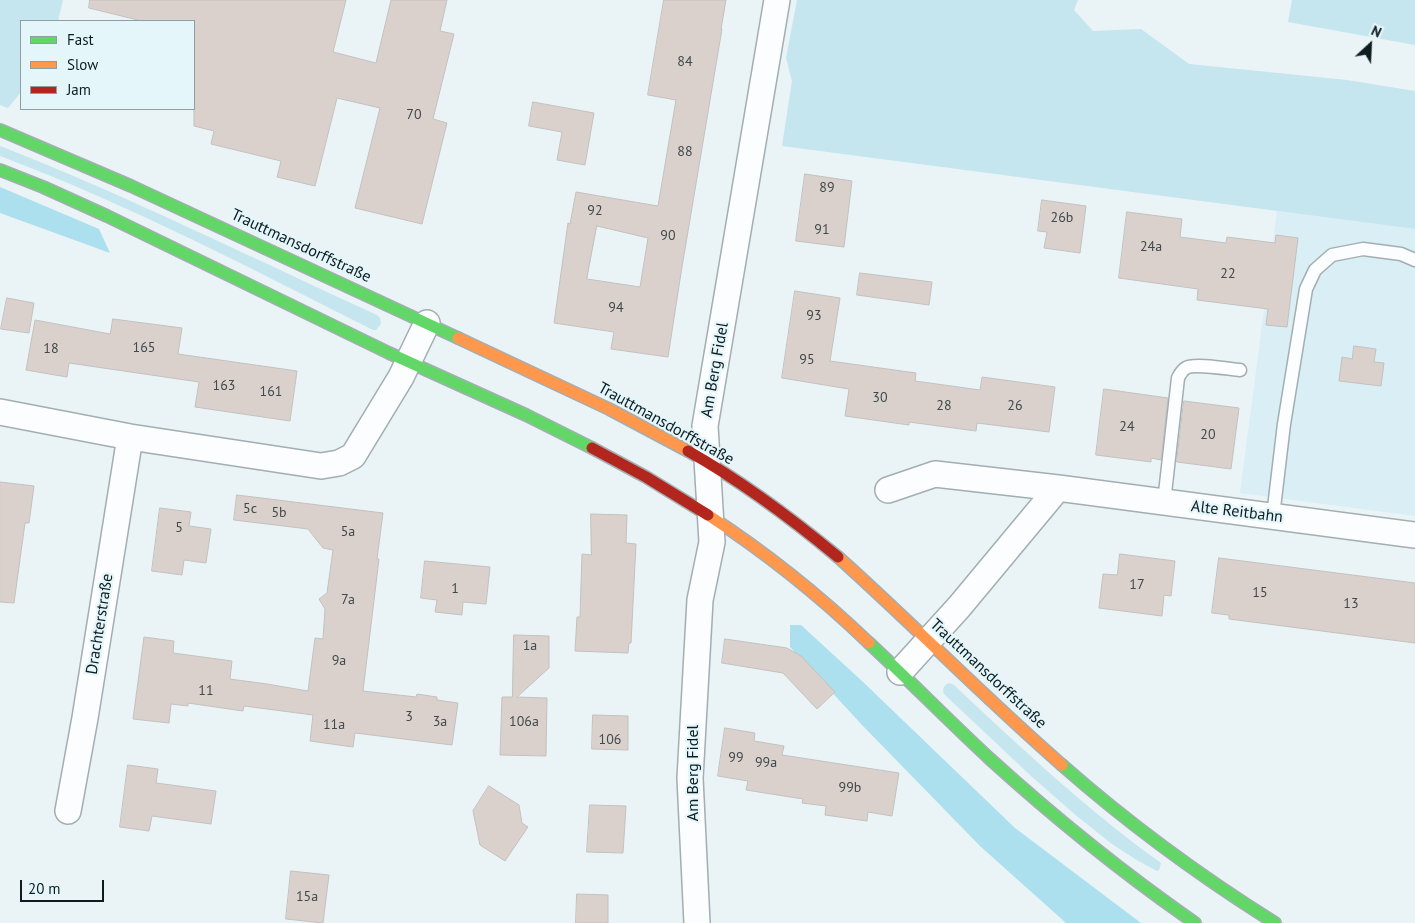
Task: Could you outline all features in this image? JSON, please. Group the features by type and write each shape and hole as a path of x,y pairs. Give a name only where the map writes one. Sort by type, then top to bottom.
{"street":[{"name":"Am Berg Fidel","path":"697,923 690,778 700,600 712,542 705,426 777,0"},
{"name":"Trauttmansdorffstraße","path":"0,130 98,170 427,323 653,431 707,461 776,508 826,546 1085,786 1166,851 1237,900 1275,923"},
{"path":"0,170 103,214 409,362 568,436 659,484 710,516 764,554 849,624 1040,804 1108,860 1166,904 1195,923"},
{"path":"0,412 130,436 321,466 339,464 353,456 409,362 427,323"},
{"name":"Drachterstraße","path":"68,811 85,718 130,436"},
{"name":"Alte Reitbahn","path":"888,490 935,474 1058,488 1415,535"},
{"path":"900,672 929,641 1058,488"}],"lane":[{"path":"1273,516 1284,424 1306,290 1315,270 1332,255 1363,249 1401,254 1415,260"},
{"path":"1164,502 1180,372 1186,367 1240,370"}],"shaded area":[{"path":"0,0 63,0 58,20 20,20 20,93 8,108 0,105"},
{"path":"797,0 1078,0 1074,10 1093,31 1141,29 1189,64 1347,80 1415,91 1415,229 782,146 792,81 786,58"},
{"path":"1292,0 1415,0 1415,45 1288,22"},
{"path":"0,146 143,206 377,315 380,318 381,324 376,330 373,330 235,260 142,216 0,156"},
{"path":"0,187 99,229 110,253 0,213"},
{"path":"1277,211 1415,229 1415,516 1240,493"},
{"path":"790,625 801,625 1015,828 1141,923 1066,923 980,846 863,726 790,647"},
{"path":"949,683 954,685 1080,800 1161,863 1159,870 1157,871 1135,859 1112,844 1031,776 944,694 944,687"}],"building":[{"path":"90,0 346,0 333,52 376,63 391,0 447,0 440,31 454,34 433,119 447,123 422,224 355,208 380,108 337,98 315,186 277,177 281,161 211,144 214,131 194,126 195,20 138,20 89,8"},
{"path":"664,0 726,0 668,357 611,349 614,332 554,323 568,223 570,224 576,192 658,206 676,100 648,95","holes":["597,226 648,238 640,287 587,279"]},
{"path":"533,102 594,113 585,165 557,160 562,132 529,126"},
{"path":"805,174 852,181 844,247 796,241"},
{"path":"1042,200 1086,206 1080,253 1044,248 1047,232 1038,231"},
{"path":"1127,212 1182,219 1180,237 1226,243 1227,237 1275,243 1276,235 1298,238 1287,327 1266,325 1268,309 1197,300 1198,289 1119,278"},
{"path":"860,273 932,282 929,305 857,295"},
{"path":"795,291 840,298 830,361 916,373 915,381 980,390 982,377 1055,387 1049,432 977,423 976,431 909,422 909,425 845,416 849,389 782,378"},
{"path":"7,298 34,303 29,333 1,329"},
{"path":"113,319 182,328 178,354 297,371 290,421 195,407 199,382 69,363 67,377 26,370 35,320 110,334"},
{"path":"1354,346 1376,349 1374,362 1384,363 1381,386 1339,381 1342,357 1352,359"},
{"path":"1104,389 1168,398 1161,460 1151,458 1151,462 1096,455"},
{"path":"1184,401 1239,408 1231,469 1177,462"},
{"path":"0,482 34,486 29,523 25,523 14,603 0,602"},
{"path":"237,495 383,513 363,691 416,697 417,694 437,697 437,700 458,703 452,745 355,733 353,747 310,741 313,715 244,706 243,711 188,703 188,706 171,704 169,723 133,719 144,637 174,641 173,653 232,661 230,679 308,691 315,638 323,639 325,609 319,599 327,593 333,550 323,548 308,529 234,520"},
{"path":"160,508 191,512 189,526 211,529 206,563 184,560 182,575 152,571"},
{"path":"591,514 627,515 626,543 636,544 631,643 629,643 628,653 575,651 577,617 580,617 582,554 591,555"},
{"path":"1120,554 1175,561 1171,596 1164,595 1162,616 1099,608 1103,574 1117,575"},
{"path":"1219,558 1415,583 1415,643 1229,619 1229,615 1212,613"},
{"path":"425,561 490,567 486,604 463,602 462,615 435,612 437,600 421,598"},
{"path":"514,635 549,636 549,668 517,697 547,698 546,756 500,755 502,697 512,697"},
{"path":"725,639 787,648 801,656 835,692 817,709 783,673 722,663"},
{"path":"593,715 628,716 628,750 592,749"},
{"path":"725,728 755,733 754,741 784,746 782,755 899,773 892,816 868,812 867,821 825,815 826,806 802,803 803,799 746,790 748,781 718,776"},
{"path":"128,765 158,769 156,783 216,791 211,824 152,816 149,831 120,827"},
{"path":"489,786 519,805 522,823 528,827 505,861 480,845 473,811"},
{"path":"590,805 626,806 623,853 587,852"},
{"path":"291,871 329,875 323,923 286,919"},
{"path":"577,894 608,895 608,923 576,923"}],"traffic: fast":[{"path":"0,130 131,186 458,338"},
{"path":"0,170 107,216 389,353 526,415 592,448"},
{"path":"869,643 990,759 1039,802 1116,865 1195,923"},
{"path":"1062,765 1113,808 1166,848 1220,887 1275,923"}],"traffic: slow":[{"path":"458,338 609,409 688,451"},
{"path":"708,515 791,575 869,643"},
{"path":"838,557 1062,765"}],"traffic: jam":[{"path":"592,448 646,477 708,515"},
{"path":"688,451 765,501 838,557"}]}
